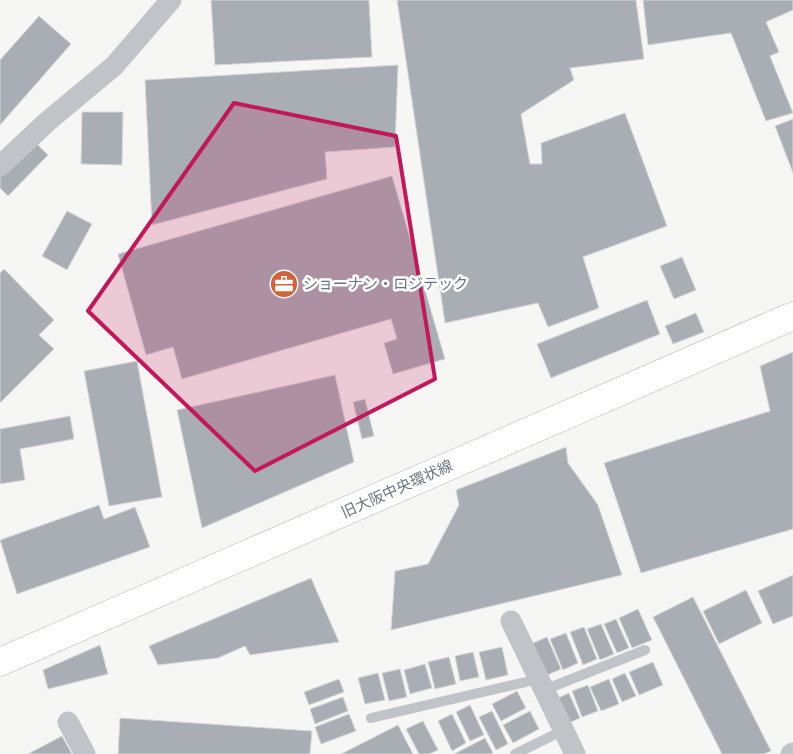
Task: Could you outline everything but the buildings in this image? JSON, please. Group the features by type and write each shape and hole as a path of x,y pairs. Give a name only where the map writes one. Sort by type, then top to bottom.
{"main road":[{"name":"旧大阪中央環状線","path":"0,662 793,316"}],"street":[{"path":"0,166 48,121 114,66 171,0"},
{"path":"511,621 575,754"},
{"path":"68,722 85,754"}],"lane":[{"path":"371,718 541,684 646,650"},
{"path":"515,754 564,730"}],"highlighted area":[{"path":"234,103 396,136 435,379 255,471 88,311"}],"place":[{"name":"ショーナン・ロジテック","path":"284,284"}]}
